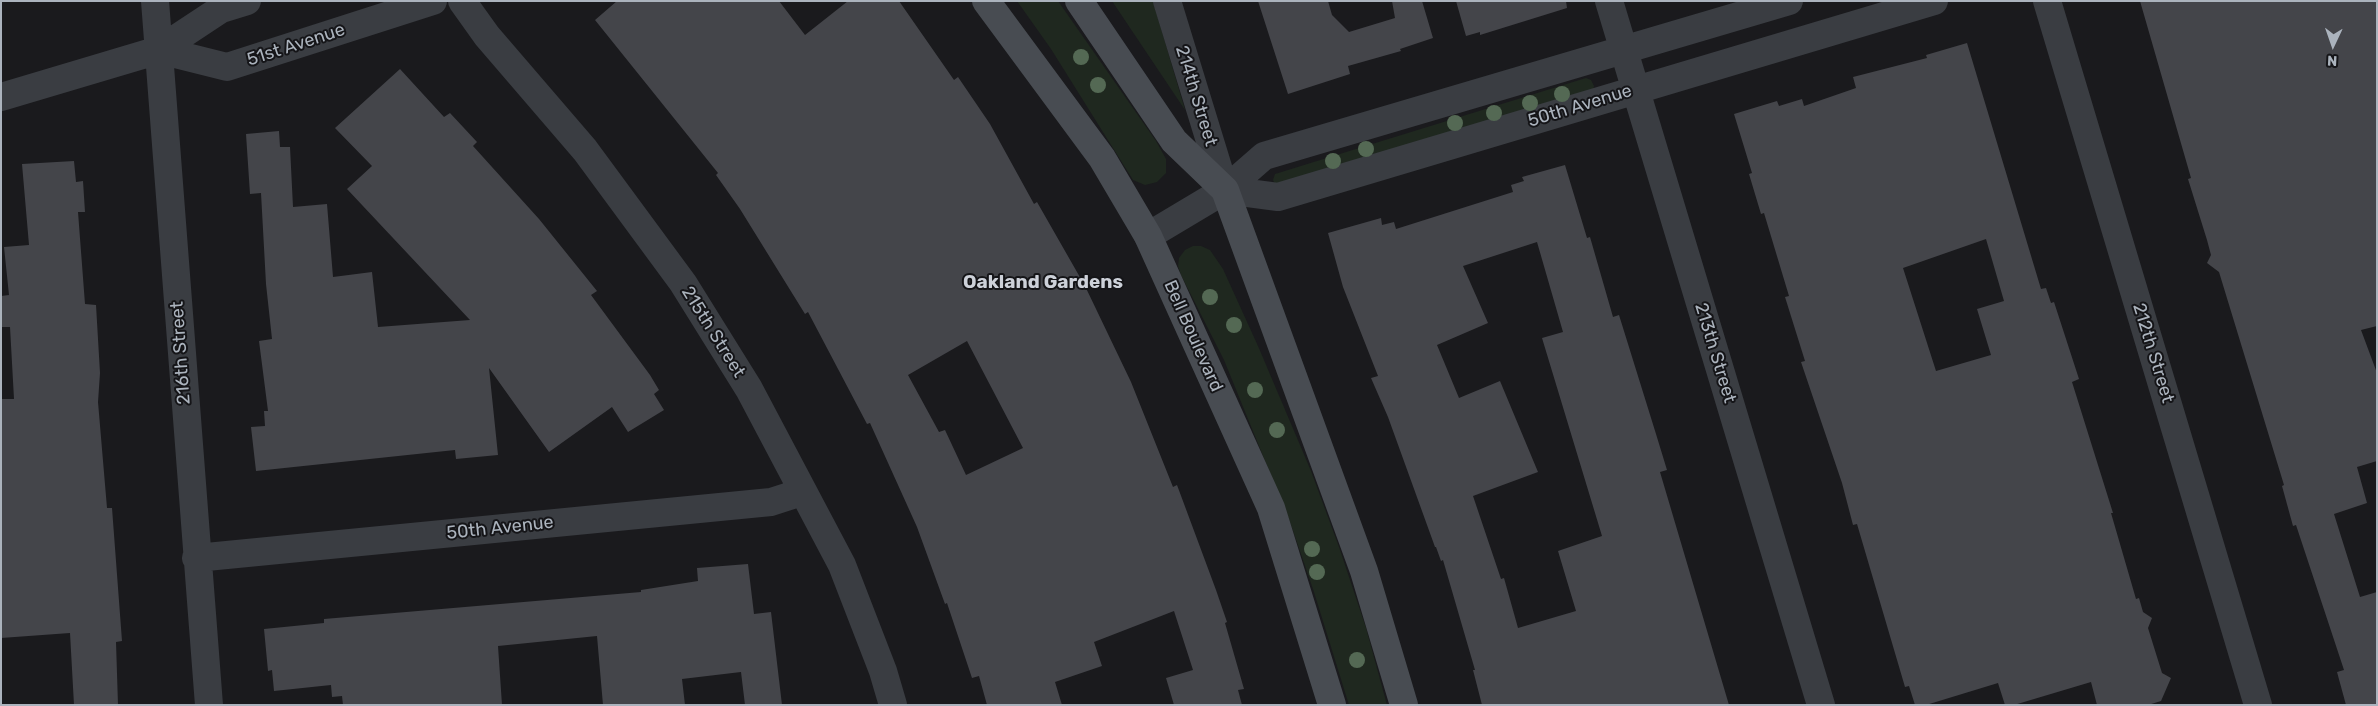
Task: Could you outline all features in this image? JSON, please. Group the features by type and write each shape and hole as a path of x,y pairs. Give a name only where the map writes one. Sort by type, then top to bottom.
{"street":[{"name":"216th Street","path":"156,1 196,558 209,705"},
{"path":"1,97 159,50 221,9 247,1"},
{"name":"51st Avenue","path":"159,50 227,67 433,1"},
{"name":"215th Street","path":"462,1 487,36 585,150 683,283 749,389 842,565 893,705"},
{"name":"Bell Boulevard","path":"986,1 1102,158 1148,236 1271,508 1332,705"},
{"path":"1079,1 1174,141 1225,190 1364,571 1404,705"},
{"name":"214th Street","path":"1167,1 1225,190"},
{"name":"213th Street","path":"1609,1 1821,705"},
{"path":"1148,236 1225,190 1264,156 1789,1"},
{"name":"50th Avenue","path":"1225,190 1278,197 1934,1"},
{"name":"212th Street","path":"2047,1 2258,705"},
{"name":"50th Avenue","path":"196,558 771,502 802,492"}],"shaded area":[{"path":"1017,1 1058,1 1156,141 1166,159 1166,173 1157,182 1145,185 1133,180 1051,49"},
{"path":"1112,1 1153,1 1185,110"},
{"path":"1586,78 1591,80 1594,86 1593,92 1275,184 1273,180 1275,174"},
{"path":"1193,246 1201,246 1210,250 1223,269 1311,471 1366,628 1387,705 1349,705 1290,522 1224,360 1181,275 1178,266 1179,258 1185,250"}],"building":[{"path":"617,1 779,1 805,35 848,1 899,1 954,80 958,77 990,124 1034,204 1037,202 1085,286 1131,382 1173,487 1177,485 1227,622 1225,623 1244,689 1238,690 1242,705 1174,705 1166,678 1193,670 1174,611 1094,642 1102,666 1055,682 1062,705 987,705 979,676 972,678 947,603 945,604 917,527 870,423 867,424 808,312 805,314 740,209 716,175 718,173 595,20","holes":["967,341 1023,448 966,475 945,430 939,432 908,375"]},
{"path":"1258,1 1328,1 1332,15 1349,32 1395,18 1392,1 1422,1 1433,38 1400,49 1401,51 1348,66 1350,74 1288,94"},
{"path":"1456,1 1566,1 1567,8 1480,35 1480,32 1466,36"},
{"path":"2140,1 2377,1 2377,326 2361,330 2377,373 2377,461 2357,467 2367,503 2334,514 2360,597 2377,592 2377,705 2346,705 2337,672 2344,670 2296,525 2293,526 2282,486 2284,485 2219,272 2207,263 2211,255 2188,179 2191,178"},
{"path":"1967,43 2041,289 2046,288 2051,303 2054,302 2079,379 2072,382 2113,513 2111,513 2136,599 2139,598 2143,612 2152,618 2148,628 2162,673 2171,678 2161,701 2148,705 2097,705 2091,682 2014,705 2005,705 1998,683 1926,705 1915,705 1909,686 1905,687 1857,524 1853,525 1842,483 1801,362 1805,361 1785,297 1789,296 1764,213 1761,214 1749,174 1752,173 1734,114 1777,101 1779,106 1802,99 1804,106 1856,88 1853,77 1927,58 1926,55","holes":["1986,239 2004,301 1977,309 1991,355 1936,371 1903,268"]},
{"path":"400,69 444,117 450,113 477,142 473,146 539,219 597,291 591,295 650,375 659,390 654,394 664,410 628,432 612,407 549,452 489,368 498,455 456,459 455,450 256,471 251,427 265,426 264,411 268,411 259,341 272,339 266,284 261,193 250,194 246,134 279,131 280,147 290,147 293,207 327,204 333,277 372,272 378,327 470,320 347,189 372,166 335,128"},
{"path":"74,161 76,182 83,181 85,212 78,212 85,304 96,305 100,373 98,402 107,508 112,508 122,641 116,642 118,705 74,705 70,633 1,638 1,399 14,399 10,327 1,327 1,296 9,295 4,247 29,245 22,164"},
{"path":"1565,165 1587,238 1590,237 1613,317 1619,315 1667,470 1660,472 1729,705 1482,705 1473,670 1475,670 1443,560 1441,561 1435,547 1388,417 1371,378 1378,376 1343,287 1328,233 1381,218 1382,225 1394,222 1396,229 1513,192 1511,185 1524,181 1522,177","holes":["1537,242 1563,332 1542,338 1602,536 1558,551 1576,611 1518,628 1504,578 1501,579 1473,496 1538,472 1500,381 1459,398 1437,345 1488,323 1463,266"]},
{"path":"748,564 754,614 771,612 782,705 745,705 741,672 682,679 685,705 603,705 597,636 498,646 502,705 343,705 342,696 332,697 331,685 274,691 272,670 268,671 264,629 324,623 324,619 641,592 641,590 698,581 697,568"}],"district":[{"name":"Oakland Gardens","path":"1043,283"}]}
